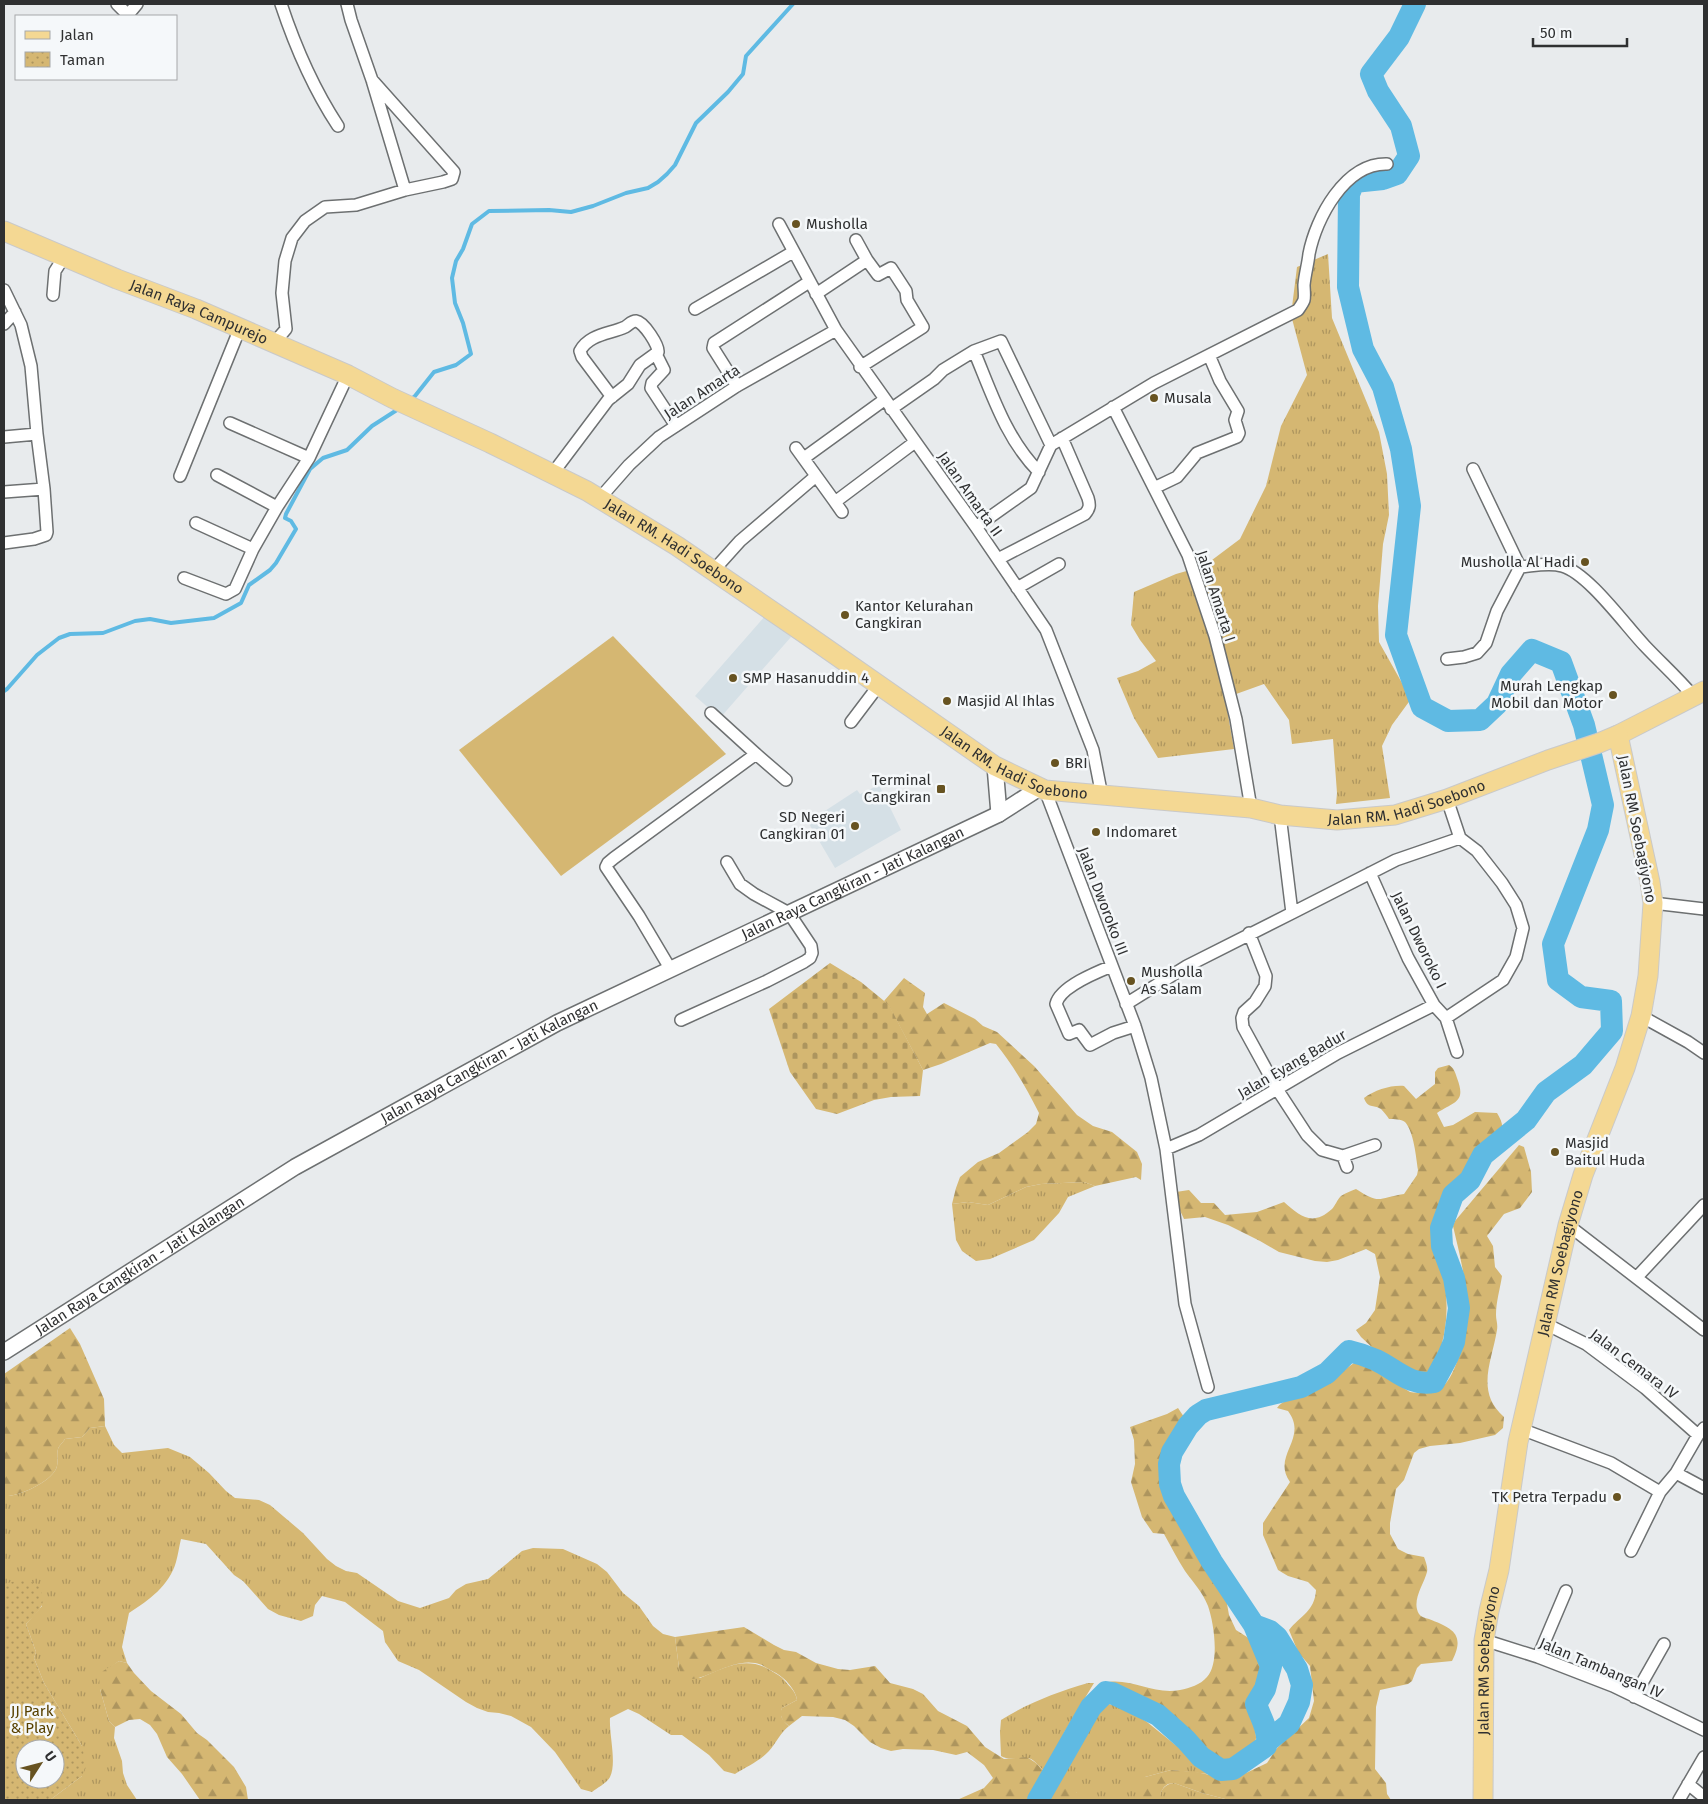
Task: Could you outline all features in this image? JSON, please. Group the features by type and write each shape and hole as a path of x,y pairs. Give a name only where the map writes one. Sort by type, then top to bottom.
{"main road":[{"name":"Jalan Raya Campurejo","path":"4,231 240,328 348,375 392,398"},
{"name":"Jalan RM. Hadi Soebono","path":"392,398 552,473 600,498 677,546 995,766 1043,789 1102,796 1251,808 1280,815 1337,820 1395,815 1447,799 1599,743 1699,694"},
{"name":"Jalan RM Soebagiyono","path":"1483,1800 1484,1640 1488,1611 1499,1570 1520,1429 1568,1225 1583,1174 1626,1068 1641,1016 1648,976 1653,903 1618,735"}],"street":[{"path":"117,4 126,15"},
{"path":"128,15 138,4"},
{"path":"281,4 296,47 338,126"},
{"path":"347,4 405,190"},
{"path":"274,343 286,329 282,293 285,261 292,238 304,221 324,207 356,205 405,190 452,179 454,172 372,80"},
{"path":"976,527 1031,488 1051,445 1154,383 1298,310 1304,300 1304,284 1310,251 1329,204 1343,184 1357,172 1387,164"},
{"name":"Jalan Amarta II","path":"779,224 836,330 887,405 976,527 1046,630 1094,750 1102,796"},
{"path":"856,240 878,275 891,268 906,292 907,300 923,326 860,366"},
{"path":"695,309 793,252"},
{"path":"52,295 55,271 64,257"},
{"path":"816,294 867,260"},
{"path":"737,386 713,348 714,343 809,282"},
{"path":"4,290 21,325 31,366 47,532 46,535 34,539 4,543"},
{"path":"4,324 15,312"},
{"path":"552,473 612,396 631,381 640,365 659,350 638,322 633,322 604,333 584,345 580,353 612,396"},
{"path":"180,476 240,328"},
{"name":"Jalan Amarta","path":"600,498 629,465 659,437 737,386 836,330"},
{"path":"804,458 887,405 934,379 943,370 974,351 1002,342 1051,445"},
{"path":"974,351 1009,432 1024,456 1039,472"},
{"path":"656,354 664,370 652,383 651,388 676,426"},
{"path":"1154,488 1177,477 1197,453 1237,436 1239,433 1236,420 1238,411 1220,381 1209,355"},
{"path":"184,578 226,594 230,594 235,589 252,549 309,458 348,375"},
{"name":"Jalan Amarta I","path":"1113,407 1188,555 1215,636 1236,719 1251,808"},
{"path":"230,423 309,458"},
{"path":"4,437 37,434"},
{"path":"998,560 1085,514 1088,510 1090,505 1088,498 1062,438"},
{"path":"835,502 915,442"},
{"path":"796,448 842,512"},
{"path":"1473,469 1520,567"},
{"path":"217,475 277,507"},
{"path":"713,571 740,541 816,476"},
{"path":"4,492 44,489"},
{"path":"196,523 252,549"},
{"path":"1017,588 1059,564"},
{"path":"1520,567 1552,564 1563,566 1574,572 1587,582 1644,646 1676,676 1699,694"},
{"path":"1447,659 1464,658 1477,653 1486,643 1497,611 1520,567"},
{"path":"851,722 878,685"},
{"path":"711,714 786,780"},
{"path":"671,970 639,916 606,867 608,863 756,754"},
{"path":"995,766 999,814"},
{"name":"Jalan Raya Cangkiran - Jati Kalangan","path":"6,1347 295,1167 556,1023 999,814 1043,789"},
{"name":"Jalan Dworoko III","path":"1043,789 1135,1026 1151,1078 1166,1149 1185,1304 1208,1387"},
{"path":"1447,799 1460,838 1477,851 1502,883 1516,905 1523,928 1516,957 1504,980 1446,1018 1457,1052"},
{"path":"1280,815 1292,913"},
{"path":"1126,1004 1187,966 1249,933 1396,860 1460,838"},
{"path":"681,1020 767,981 810,958 812,953 811,946 789,913 740,884 727,862"},
{"name":"Jalan Dworoko I","path":"1370,873 1408,958 1434,1005 1446,1018"},
{"path":"1653,903 1704,909"},
{"path":"1249,933 1266,976 1264,986 1255,1002 1244,1012 1242,1018 1243,1027 1277,1089 1307,1136 1322,1150 1345,1161 1375,1145"},
{"path":"1112,966 1087,977 1059,997 1056,1004 1069,1034 1079,1030 1090,1045 1113,1033 1135,1026"},
{"name":"Jalan Eyang Badur","path":"1166,1149 1199,1135 1338,1053 1434,1005"},
{"path":"1641,1016 1703,1052"},
{"path":"1637,1277 1704,1205"},
{"path":"1568,1225 1704,1330"},
{"name":"Jalan Cemara IV","path":"1546,1324 1586,1344 1701,1431"},
{"path":"1520,1429 1611,1463 1660,1492"},
{"path":"1631,1551 1660,1492 1676,1473 1701,1431"},
{"path":"1676,1473 1704,1488"},
{"path":"1538,1657 1566,1591"},
{"name":"Jalan Tambangan IV","path":"1484,1640 1538,1657 1612,1686 1704,1730"},
{"path":"1634,1697 1664,1644"},
{"path":"1679,1800 1704,1757"},
{"path":"1688,1784 1704,1797"}],"shaded area":[{"name":"SMP Hasanuddin 4","path":"766,615 791,637 720,718 695,696"},
{"name":"SD Negeri Cangkiran 01","path":"879,785 901,830 835,868 808,822 857,790 860,794"}],"green space":[{"path":"1328,254 1332,318 1379,432 1387,474 1389,515 1383,544 1378,606 1379,642 1411,699 1392,725 1382,746 1390,798 1336,804 1337,793 1333,739 1292,744 1289,720 1264,684 1225,698 1234,749 1158,758 1134,718 1117,678 1138,671 1156,661 1131,625 1134,592 1176,574 1204,566 1240,539 1266,486 1281,426 1307,375 1291,315 1297,267"},
{"path":"613,636 726,754 561,876 459,750"},
{"path":"830,963 861,982 889,1005 923,1070 920,1096 891,1097 874,1100 837,1114 816,1109 790,1072 769,1009"},
{"path":"904,978 925,993 923,1007 927,1014 944,1003 997,1032 1034,1066 1077,1115 1093,1126 1112,1132 1137,1152 1142,1164 1141,1180 1136,1177 1095,1186 1084,1182 1041,1184 1026,1187 988,1205 968,1202 952,1204 960,1177 978,1162 999,1153 1028,1132 1036,1124 1039,1113 1019,1077 996,1044 990,1043 923,1070 889,1006 884,1001"},
{"path":"1449,1065 1455,1072 1460,1086 1460,1096 1454,1103 1437,1113 1444,1127 1453,1125 1475,1112 1497,1113 1501,1120 1502,1128 1500,1136 1489,1145 1469,1169 1447,1198 1440,1211 1437,1236 1446,1291 1445,1330 1439,1354 1427,1377 1418,1378 1400,1371 1391,1365 1356,1330 1366,1323 1375,1310 1380,1277 1375,1254 1366,1249 1338,1260 1327,1262 1279,1252 1228,1225 1205,1217 1184,1219 1175,1200 1176,1192 1189,1190 1201,1203 1214,1203 1225,1215 1257,1212 1284,1202 1295,1212 1312,1218 1325,1214 1332,1209 1341,1196 1356,1189 1375,1199 1404,1194 1417,1175 1418,1170 1411,1132 1405,1122 1389,1119 1381,1109 1369,1105 1364,1098 1383,1089 1404,1086 1416,1099 1435,1084 1435,1072 1438,1068"},
{"path":"1519,1145 1524,1147 1531,1172 1532,1192 1520,1208 1504,1214 1487,1236 1493,1246 1495,1267 1502,1276 1497,1300 1497,1330 1489,1365 1488,1387 1495,1407 1504,1417 1503,1428 1495,1435 1460,1443 1419,1449 1414,1453 1404,1480 1396,1489 1390,1534 1398,1549 1408,1554 1424,1557 1427,1567 1427,1572 1417,1598 1416,1604 1419,1614 1450,1629 1457,1638 1458,1644 1452,1661 1421,1664 1417,1668 1412,1681 1408,1684 1380,1690 1376,1707 1375,1769 1386,1783 1387,1794 1391,1800 1229,1800 1174,1783 1164,1787 1160,1800 1142,1800 1139,1793 1140,1781 1145,1777 1171,1770 1196,1772 1224,1778 1246,1773 1267,1763 1277,1748 1309,1718 1314,1701 1310,1666 1298,1652 1289,1630 1310,1608 1316,1590 1308,1582 1288,1576 1278,1570 1263,1535 1263,1523 1290,1482 1285,1472 1285,1463 1293,1439 1293,1421 1288,1411 1277,1408 1285,1401 1304,1394 1330,1380 1354,1363 1366,1365 1410,1392 1431,1391 1443,1386 1452,1374 1459,1356 1467,1321 1465,1285 1453,1226 1455,1221"},
{"path":"1084,1182 1095,1186 1068,1197 1059,1213 1034,1240 990,1259 976,1261 962,1251 956,1240 952,1204 968,1202 988,1205 1026,1187 1041,1184"},
{"path":"70,1328 80,1344 104,1399 105,1426 90,1428 82,1437 65,1439 58,1449 57,1467 47,1479 25,1492 4,1496 4,1374"},
{"path":"1178,1408 1184,1417 1164,1462 1165,1488 1181,1522 1203,1549 1210,1570 1226,1598 1229,1615 1236,1630 1262,1651 1264,1663 1258,1688 1248,1702 1255,1730 1255,1742 1243,1755 1231,1762 1209,1756 1175,1722 1109,1682 1127,1683 1171,1691 1195,1686 1204,1680 1211,1671 1215,1643 1206,1601 1182,1566 1164,1534 1153,1533 1142,1517 1131,1482 1135,1464 1134,1440 1130,1427 1167,1414"},
{"path":"105,1426 114,1445 122,1453 168,1448 190,1457 235,1498 259,1500 270,1505 303,1533 336,1566 346,1571 357,1573 398,1601 420,1608 449,1598 456,1590 466,1584 488,1579 522,1551 533,1548 563,1549 597,1564 607,1572 623,1593 639,1606 653,1626 663,1634 675,1637 679,1668 700,1678 717,1670 743,1663 761,1666 780,1676 795,1694 797,1700 782,1708 782,1718 789,1726 765,1755 735,1774 724,1771 709,1755 682,1735 671,1735 628,1709 610,1718 613,1764 609,1779 592,1792 581,1789 555,1752 531,1727 511,1716 477,1708 419,1670 398,1661 385,1642 383,1631 345,1602 322,1596 315,1605 313,1616 301,1621 279,1615 268,1609 206,1544 181,1539 176,1562 169,1578 157,1592 129,1613 122,1647 127,1663 119,1661 111,1667 100,1689 109,1721 115,1727 114,1738 122,1761 127,1785 137,1800 50,1800 82,1776 82,1746 44,1683 34,1658 36,1652 26,1624 42,1606 4,1584 4,1496 25,1492 47,1479 57,1467 58,1449 65,1439 82,1437 90,1428"},
{"name":"JJ Park & Play","path":"23,1579 37,1584 43,1597 39,1610 26,1624 36,1652 34,1658 44,1683 82,1746 86,1765 82,1776 65,1789 65,1739 15,1739 15,1789 65,1789 50,1800 4,1800 4,1584"},
{"path":"744,1627 784,1650 796,1652 816,1663 850,1670 875,1666 890,1683 913,1689 923,1694 938,1711 967,1726 985,1747 1004,1759 1027,1757 1044,1771 1057,1777 1068,1777 1077,1793 1077,1800 957,1800 984,1788 993,1778 984,1765 967,1752 956,1755 933,1750 903,1749 891,1751 870,1742 845,1720 833,1717 802,1716 789,1726 783,1721 780,1713 782,1708 797,1700 795,1692 779,1675 758,1664 745,1662 698,1678 683,1678 679,1668 675,1637"},
{"path":"119,1661 127,1663 151,1691 181,1714 197,1733 207,1740 234,1767 246,1787 248,1800 200,1800 182,1774 167,1757 157,1734 150,1725 140,1719 129,1720 115,1727 109,1721 100,1689 99,1676 103,1671"},
{"path":"1088,1683 1094,1683 1065,1731 1044,1771 1029,1758 1010,1759 1001,1756 1001,1720 1043,1698"},
{"path":"1109,1704 1126,1709 1147,1722 1194,1760 1208,1774 1171,1770 1145,1777 1142,1800 1077,1800 1077,1793 1057,1777 1092,1717 1103,1705"},
{"path":"1174,1783 1229,1800 1160,1800 1163,1788"}],"waterway":[{"path":"409,401 434,372 456,365 471,354 463,323 455,303 452,278 456,261 463,249 472,224 489,211 549,210 571,212 593,206 626,193 648,188 658,182 675,165 696,123 728,92 743,74 746,56 793,4"},
{"path":"1038,1800 1091,1707 1106,1692 1112,1693 1158,1715 1186,1740 1201,1757 1221,1770 1233,1769 1266,1746 1266,1730 1256,1704 1265,1689 1271,1666 1254,1625 1212,1562 1174,1496 1170,1484 1169,1464 1172,1452 1188,1426 1198,1415 1206,1410 1301,1387 1327,1373 1349,1351 1376,1360 1411,1380 1426,1383 1434,1382 1454,1342 1459,1308 1454,1278 1442,1246 1441,1228 1453,1195 1470,1180 1483,1155 1526,1120 1546,1092 1583,1065 1612,1031 1611,1001 1581,997 1558,980 1553,944 1598,830 1603,805 1584,725 1561,662 1532,650 1511,674 1497,704 1480,720 1448,721 1422,707 1396,635 1410,506 1401,449 1383,387 1363,349 1348,287 1349,194 1354,182 1383,179 1397,174 1409,156 1401,126 1378,91 1371,74 1399,37 1415,4"},
{"path":"4,691 37,655 59,638 70,634 103,633 135,621 150,619 171,623 214,618 241,603 249,585 270,570 276,563 296,529 291,521 285,518 310,469 323,458 347,450 372,426 400,408"},
{"path":"1254,1625 1270,1631 1277,1637 1297,1669 1302,1685 1299,1702 1289,1724 1268,1741"}],"place":[{"name":"Musholla","path":"796,224"},
{"name":"Musala","path":"1154,398"},
{"name":"Musholla Al Hadi","path":"1585,562"},
{"name":"Kantor Kelurahan Cangkiran","path":"845,615"},
{"name":"SMP Hasanuddin 4","path":"733,678"},
{"name":"Murah Lengkap Mobil dan Motor","path":"1613,695"},
{"name":"Masjid Al Ihlas","path":"947,701"},
{"name":"BRI","path":"1055,763"},
{"name":"Terminal Cangkiran","path":"941,789"},
{"name":"SD Negeri Cangkiran 01","path":"855,826"},
{"name":"Indomaret","path":"1096,832"},
{"name":"Musholla As Salam","path":"1131,981"},
{"name":"Masjid Baitul Huda","path":"1555,1152"},
{"name":"TK Petra Terpadu","path":"1617,1497"}]}
